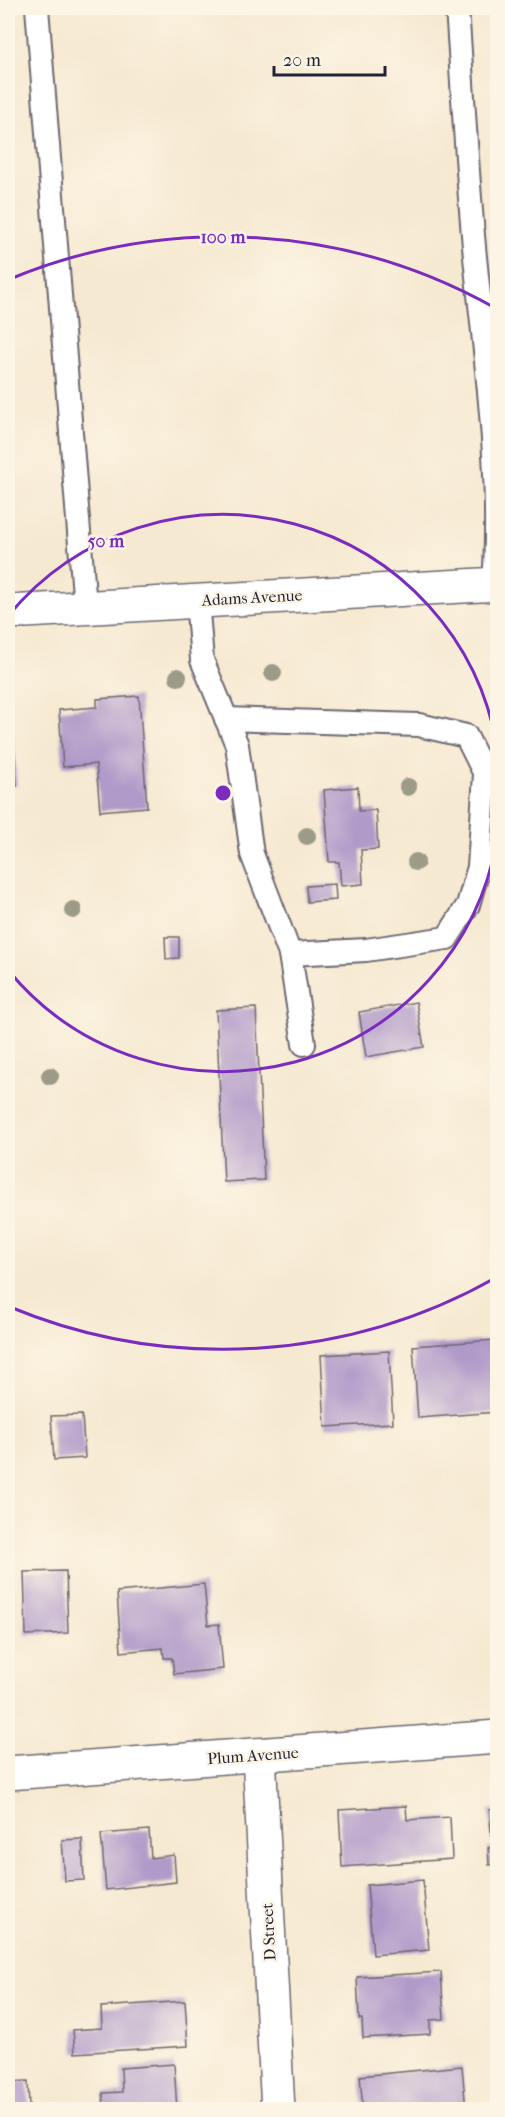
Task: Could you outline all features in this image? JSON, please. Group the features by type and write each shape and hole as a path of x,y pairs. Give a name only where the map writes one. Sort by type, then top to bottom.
{"street":[{"name":"Adams Avenue","path":"8,612 496,584"},
{"name":"Plum Avenue","path":"8,1773 498,1737"},
{"name":"D Street","path":"259,1755 278,2109"}],"lane":[{"path":"37,8 86,607"},
{"path":"457,8 475,254 492,417 497,543 496,584"},
{"path":"197,600 202,660 237,745 252,854 290,954 304,1044"},
{"path":"226,719 419,725 465,736 484,774 479,867 468,905 447,938 366,950 290,954"}],"building":[{"path":"139,696 147,807 100,811 96,764 63,767 59,710 97,707 97,699"},
{"path":"8,730 13,730 17,786 8,786"},
{"path":"358,787 359,811 376,810 378,849 361,850 363,884 341,886 339,862 329,862 324,790"},
{"path":"335,884 336,900 307,902 306,886"},
{"path":"165,937 179,937 179,958 166,959"},
{"path":"416,1002 424,1047 366,1057 359,1012"},
{"path":"256,1008 264,1180 224,1182 216,1010"},
{"path":"495,1340 498,1412 418,1418 413,1346"},
{"path":"389,1351 393,1423 325,1427 321,1355"},
{"path":"82,1415 85,1458 54,1460 51,1416"},
{"path":"66,1571 68,1633 26,1635 24,1572"},
{"path":"204,1584 208,1625 219,1624 223,1669 174,1674 172,1658 164,1658 163,1648 121,1652 117,1592"},
{"path":"406,1806 407,1820 450,1817 452,1859 342,1867 339,1810"},
{"path":"498,1809 498,1841 492,1842 489,1810"},
{"path":"149,1830 151,1858 174,1855 176,1882 106,1890 101,1834"},
{"path":"82,1839 84,1880 65,1881 62,1840"},
{"path":"498,1847 498,1864 489,1865 488,1848"},
{"path":"423,1880 429,1950 373,1955 367,1885"},
{"path":"441,1972 444,2019 430,2020 430,2034 363,2038 362,2019 359,2019 357,1977"},
{"path":"185,2001 188,2046 75,2053 73,2030 102,2028 101,2007"},
{"path":"174,2064 177,2110 104,2110 103,2093 122,2092 121,2068"},
{"path":"462,2066 466,2110 363,2110 360,2076"},
{"path":"28,2081 29,2110 8,2110 8,2082"}]}
